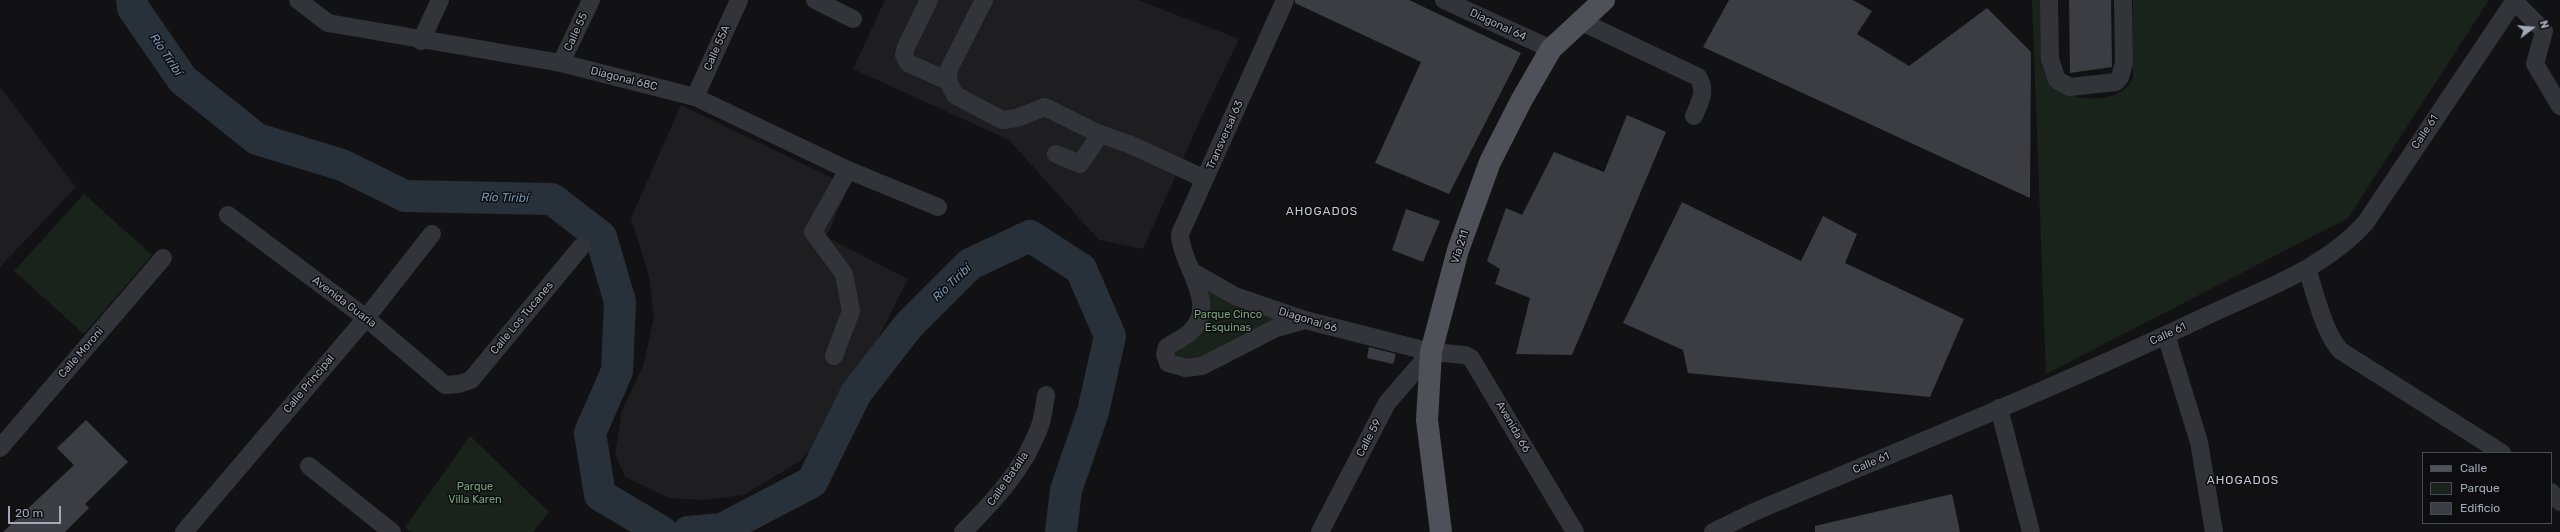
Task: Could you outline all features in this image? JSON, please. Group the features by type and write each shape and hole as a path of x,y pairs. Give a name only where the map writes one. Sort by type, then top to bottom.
{"main road":[{"name":"Vía 211","path":"1441,532 1426,420 1431,352 1458,250 1490,162 1551,49 1604,0"}],"street":[{"name":"Diagonal 68C","path":"298,0 328,23 421,41 561,63 695,96 848,170 938,207"},
{"path":"421,41 440,0"},
{"name":"Calle 55","path":"561,63 591,0"},
{"name":"Calle 55A","path":"695,96 739,0"},
{"path":"815,0 854,19"},
{"path":"929,0 906,47 904,55 908,63 948,81"},
{"path":"984,0 949,69 948,81 955,95 997,119 1008,120 1045,107 1097,133 1129,144 1205,179"},
{"name":"Transversal 63","path":"1285,0 1180,234 1181,248 1201,298 1203,314 1191,331 1167,347 1165,354 1168,363 1186,368 1202,366 1276,328 1305,320"},
{"name":"Diagonal 64","path":"1444,0 1551,49"},
{"path":"2049,0 2052,68 2057,80 2070,87 2110,85 2120,77 2124,63 2123,0"},
{"path":"2515,0 2544,31 2535,64 2560,106"},
{"name":"Calle 61","path":"1713,532 1754,512 2166,335 2306,268 2340,247 2366,222 2515,0"},
{"path":"1580,21 1698,77 1704,86 1703,94 1694,116"},
{"path":"1056,154 1077,164 1083,162 1097,139 1097,133"},
{"path":"834,356 851,310 844,274 813,232 848,170"},
{"name":"Avenida Guaria","path":"228,215 366,318 445,385 459,384"},
{"name":"Calle Principal","path":"184,532 366,318 432,234"},
{"name":"Calle Los Tucanes","path":"459,384 471,380 581,247"},
{"name":"Calle Moroni","path":"0,448 163,258"},
{"path":"2306,268 2328,329 2334,343 2341,351 2500,452"},
{"name":"Diagonal 66","path":"1191,272 1234,296 1305,320 1431,352"},
{"path":"2166,335 2199,442 2214,532"},
{"name":"Calle 59","path":"1320,532 1387,403 1431,352"},
{"name":"Avenida 66","path":"1431,352 1465,355 1472,359 1575,532"},
{"name":"Calle Batalla","path":"963,532 992,503 1021,464 1038,431 1046,395"},
{"path":"1999,408 2031,532"},
{"path":"308,466 392,532"},
{"path":"2552,493 2560,502"}],"shaded area":[{"path":"885,0 1138,0 1239,39 1201,118 1143,249 1099,240 1009,140 853,69"},
{"path":"0,87 76,187 0,267"},
{"path":"681,105 849,186 826,237 908,279 834,426 800,461 744,495 704,500 669,498 625,477 615,453 622,411 643,366 654,318 649,276 631,218"}],"green space":[{"path":"2032,0 2041,0 2044,70 2050,82 2061,90 2074,96 2102,98 2116,94 2126,88 2133,78 2133,0 2489,0 2348,218 2046,374"},
{"path":"84,194 152,255 84,334 14,271"},
{"name":"Parque Cinco Esquinas","path":"1203,287 1285,319 1200,362 1174,361 1171,348 1193,335"},
{"name":"Parque Villa Karen","path":"470,436 549,512 533,532 411,532 405,527"}],"building":[{"path":"1295,0 1409,0 1521,53 1449,194 1375,163 1421,62 1295,3"},
{"path":"1729,0 1853,0 1872,11 1857,34 1909,66 1987,8 2031,52 2030,198 1703,47"},
{"path":"2069,0 2111,0 2112,67 2070,73"},
{"path":"1627,115 1666,132 1572,355 1516,354 1530,298 1495,284 1500,269 1487,261 1506,208 1522,215 1554,152 1604,172"},
{"path":"1682,202 1801,261 1823,216 1857,234 1845,263 1964,319 1930,397 1688,373 1683,350 1623,323"},
{"path":"1406,209 1440,221 1423,262 1392,250"},
{"path":"1369,347 1396,354 1393,364 1367,358"},
{"path":"86,420 128,462 85,504 89,508 65,532 3,532 74,465 57,448"},
{"path":"1952,494 1960,532 1815,532 1815,526"}],"waterway":[{"name":"Río Tiribí","path":"132,0 133,8 183,80 257,139 342,165 405,196 552,199 601,237 620,302 617,371 590,433 600,495 662,532"},
{"name":"Río Tiribí","path":"688,532 722,529 812,482 856,393 908,326 970,264 1030,236 1081,269 1110,336 1093,412 1066,490 1061,532"}],"district":[{"name":"AHOGADOS","path":"1322,212"},
{"name":"AHOGADOS","path":"2243,481"}]}
